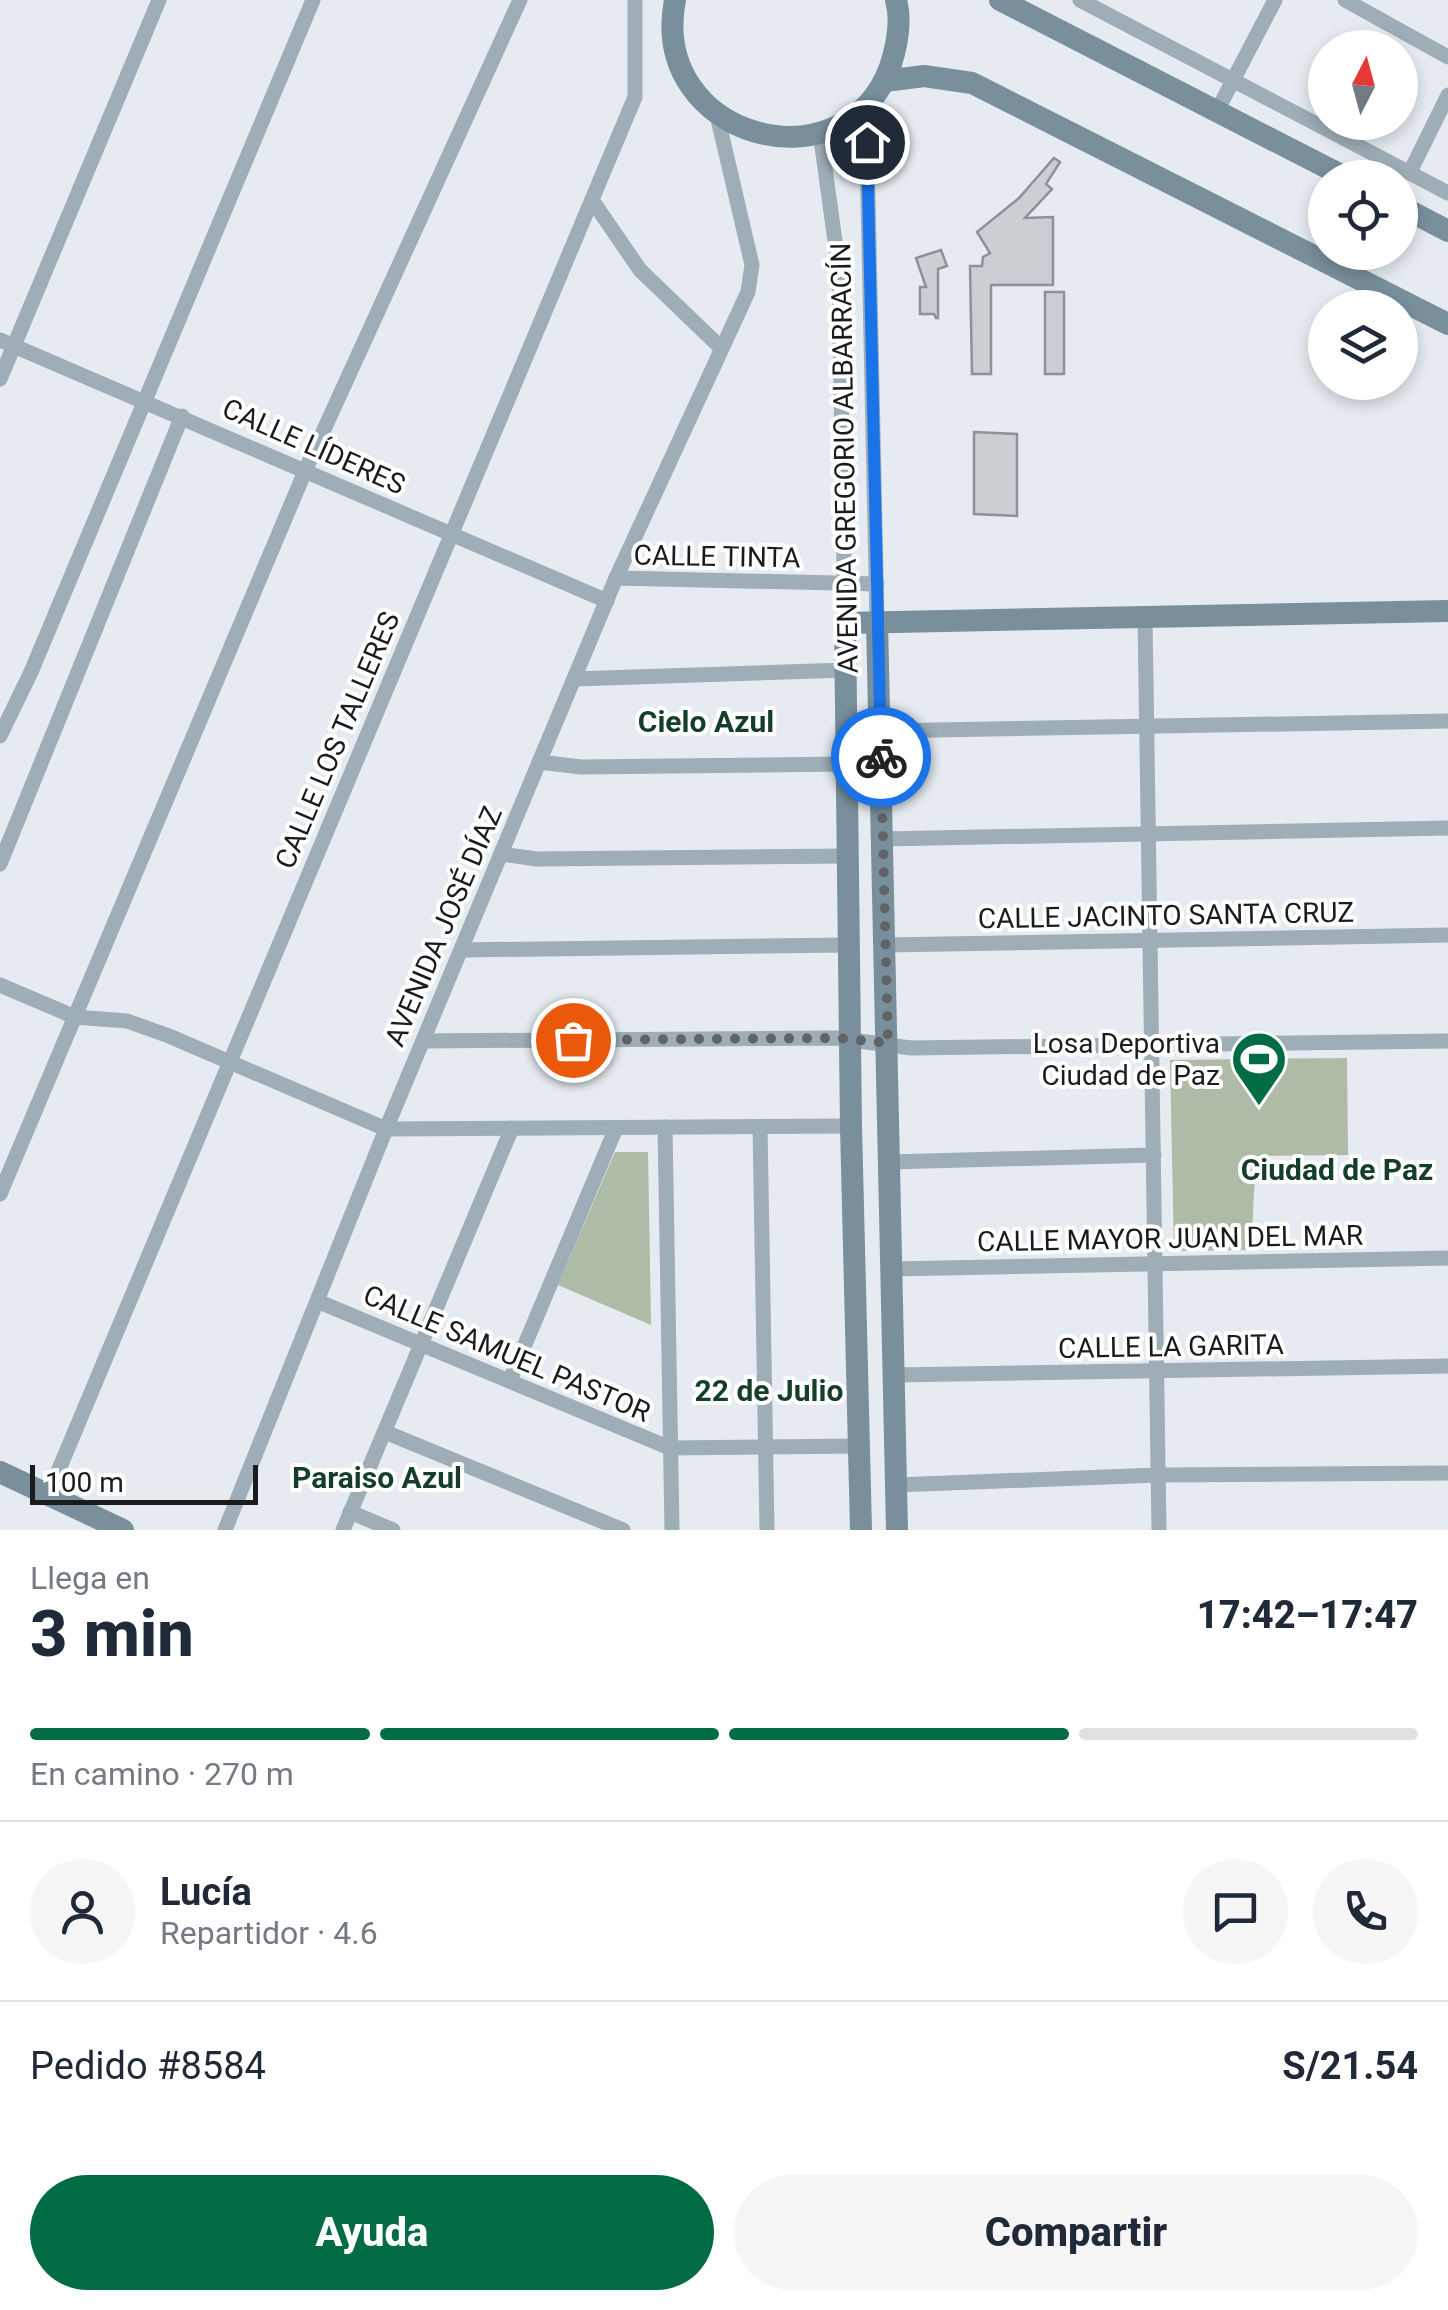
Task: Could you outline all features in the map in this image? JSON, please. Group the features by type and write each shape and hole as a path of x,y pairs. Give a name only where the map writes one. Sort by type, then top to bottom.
{"street":[{"path":"0,380 7,342 160,0"},
{"path":"0,736 31,672 313,0"},
{"path":"0,1194 306,470 520,0"},
{"name":"CALLE LOS TALLERES","path":"49,1493 635,98 635,0"},
{"path":"675,0 671,20 676,56 692,89 716,115 749,132 784,138 820,132 845,121 866,104 884,81 898,44 896,0"},
{"path":"1000,0 1313,160"},
{"path":"1080,0 1387,160"},
{"path":"1218,109 1275,0"},
{"path":"1345,0 1448,56"},
{"path":"884,81 924,76 972,84 1448,324"},
{"path":"1416,160 1448,95"},
{"name":"AVENIDA GREGORIO ALBARRACÍN","path":"866,104 897,1530"},
{"name":"AVENIDA JOSÉ DÍAZ","path":"225,1530 422,1041 606,601 748,292 752,264 716,115"},
{"name":"AVENIDA GREGORIO ALBARRACÍN","path":"820,132 838,270 861,1530"},
{"path":"1418,176 1448,193"},
{"path":"592,200 640,270 720,347"},
{"path":"1418,215 1448,231"},
{"path":"838,270 868,267"},
{"name":"CALLE LÍDERES","path":"7,342 606,601"},
{"path":"0,864 182,416"},
{"name":"CALLE TINTA","path":"616,578 877,584"},
{"path":"845,622 1448,611"},
{"path":"1146,617 1159,1530"},
{"path":"574,678 846,670"},
{"path":"880,731 1448,722"},
{"path":"539,762 581,768 847,764"},
{"path":"883,838 1448,828"},
{"path":"501,854 537,859 848,856"},
{"name":"CALLE JACINTO SANTA CRUZ","path":"886,944 1448,934"},
{"path":"460,950 849,945"},
{"path":"0,985 75,1017 127,1021 386,1129 851,1126"},
{"path":"422,1041 850,1039 911,1048 1448,1041"},
{"path":"760,1126 767,1530"},
{"path":"665,1127 672,1530"},
{"path":"343,1530 512,1128"},
{"path":"510,1380 616,1128"},
{"path":"890,1162 1154,1156"},
{"name":"CALLE MAYOR JUAN DEL MAR","path":"892,1269 1448,1258"},
{"name":"CALLE SAMUEL PASTOR","path":"317,1301 670,1448 858,1446"},
{"name":"CALLE LA GARITA","path":"894,1375 1448,1366"},
{"path":"384,1432 623,1530"},
{"path":"0,1472 49,1493 90,1523 123,1530"},
{"path":"896,1484 1448,1473"},
{"path":"350,1512 393,1530"}],"green space":[{"name":"Losa Deportiva Ciudad de Paz","path":"1347,1058 1348,1155 1256,1156 1251,1250 1174,1251 1170,1060"},
{"path":"615,1152 648,1152 651,1325 558,1285"}],"building":[{"path":"1054,158 1060,162 1046,184 1052,189 1025,218 1053,217 1053,285 991,285 991,374 972,374 970,266 982,266 983,257 990,253 977,232 1019,198"},
{"path":"941,250 947,266 938,269 936,318 934,314 920,314 920,287 926,287 916,258"},
{"path":"1045,292 1064,292 1064,374 1045,374"},
{"path":"974,432 1017,434 1017,516 974,514"}],"way so far":[{"path":"573,1040 837,1038 888,1043 881,757"}],"place":[{"name":"Losa Deportiva Ciudad de Paz","path":"1259,1108"}],"district":[{"name":"Cielo Azul","path":"706,722"},
{"name":"Ciudad de Paz","path":"1337,1170"},
{"name":"22 de Julio","path":"769,1391"},
{"name":"Paraiso Azul","path":"377,1478"}],"route":[{"path":"867,142 881,757"}]}
